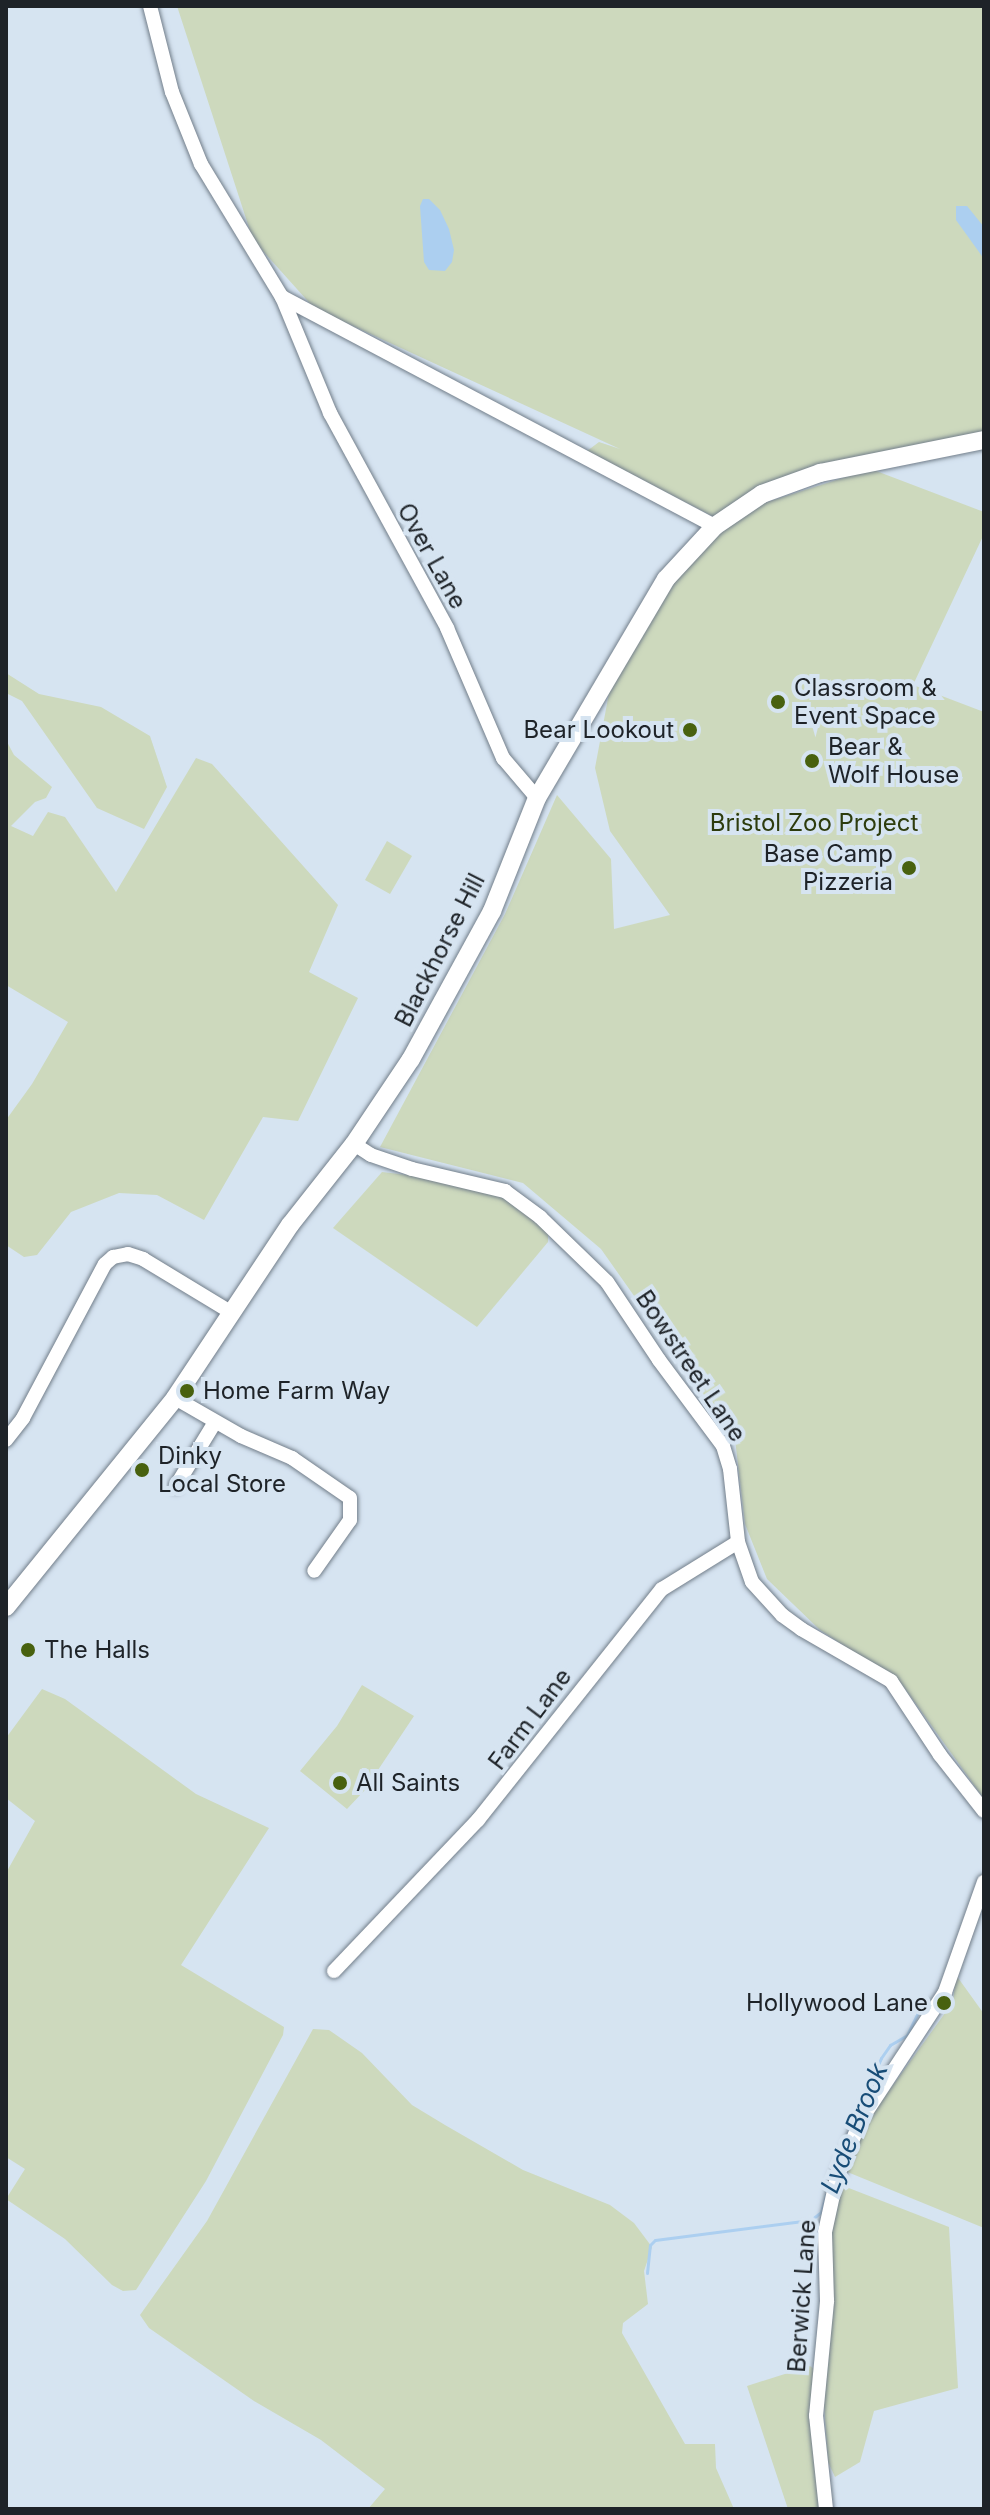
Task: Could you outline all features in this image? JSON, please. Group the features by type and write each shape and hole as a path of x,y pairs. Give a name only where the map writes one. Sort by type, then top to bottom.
{"main road":[{"name":"Blackhorse Hill","path":"6,1607 175,1398 290,1225 354,1144 411,1059 492,911 537,798 666,579 715,526 749,501 790,482 878,460 957,448 984,440"}],"street":[{"name":"Over Lane","path":"150,6 172,92 201,164 282,297 330,413 447,628 503,758 537,798"},
{"path":"282,297 715,526"},
{"path":"297,330 333,324"},
{"name":"Bowstreet Lane","path":"354,1144 371,1155 412,1169 505,1191 540,1217 607,1282 659,1360 723,1446 730,1469 738,1542 752,1582 782,1615 891,1681 940,1755 984,1811"},
{"path":"6,1440 23,1418 105,1264 113,1257 128,1254 143,1259 232,1313"},
{"path":"175,1398 215,1422 292,1458 350,1498 350,1520 323,1567"},
{"path":"176,1486 215,1422"},
{"name":"Farm Lane","path":"334,1971 478,1820 662,1589 738,1542"},
{"name":"Berwick Lane","path":"826,2509 816,2416 827,2301 825,2232 837,2177 861,2120 945,1992 984,1882"}],"green space":[{"path":"177,6 984,6 984,432 772,482 714,517 587,451 599,442 620,449 314,308 253,240"},
{"name":"Bristol Zoo Project","path":"871,469 984,512 984,534 913,685 984,712 984,1799 901,1683 820,1630 767,1579 745,1524 735,1439 601,1249 523,1183 380,1147 505,914 557,795 611,859 614,929 670,915 610,831 595,768 609,693 672,584 721,531 764,503"},
{"path":"6,673 39,694 101,707 150,736 167,787 144,829 97,808 22,701 6,693"},
{"path":"6,740 14,755 52,787 46,798 35,802 11,826 33,836 48,812 65,817 116,892 196,758 212,764 338,905 309,972 358,998 298,1121 263,1117 204,1220 157,1195 119,1193 71,1212 37,1255 24,1257 6,1245 6,1120 32,1084 68,1022 6,985"},
{"path":"387,841 412,856 390,894 365,880"},
{"path":"382,1172 433,1178 504,1196 548,1230 548,1242 477,1327 333,1228"},
{"path":"362,1685 414,1716 364,1791 347,1809 300,1771 337,1726"},
{"path":"42,1689 65,1699 196,1794 269,1828 181,1965 284,2027 283,2035 206,2181 136,2290 123,2291 112,2285 65,2239 6,2199 25,2169 6,2157 6,1873 35,1821 6,1798 6,1738"},
{"path":"956,1975 984,2014 984,2228 845,2171 865,2124 953,2002"},
{"path":"313,2029 329,2030 362,2053 412,2105 445,2125 523,2170 610,2205 634,2223 652,2247 644,2271 648,2304 623,2323 622,2333 685,2444 715,2444 716,2468 734,2509 368,2509 385,2489 321,2440 254,2401 149,2328 140,2315 207,2221"},
{"path":"841,2185 949,2227 958,2388 874,2411 860,2462 835,2477 828,2462 824,2403 830,2343 831,2231"},
{"path":"810,2366 814,2369 811,2421 822,2509 788,2509 747,2386"}],"water":[{"path":"423,199 429,199 440,210 449,229 454,250 452,262 445,271 429,270 424,262 420,206"},
{"path":"956,206 967,206 984,227 984,259 956,220"}],"waterway":[{"name":"Lyde Brook","path":"853,2120 881,2058 890,2045 907,2035 925,1998"},
{"name":"Lyde Brook","path":"840,2153 849,2131"},
{"name":"Lyde Brook","path":"647,2273 650,2245 655,2240 811,2220 821,2212 826,2195"}],"place":[{"name":"Classroom & Event Space","path":"778,702"},
{"name":"Bear Lookout","path":"690,730"},
{"name":"Bear & Wolf House","path":"812,761"},
{"name":"Base Camp Pizzeria","path":"909,868"},
{"name":"Home Farm Way","path":"187,1391"},
{"name":"Dinky Local Store","path":"142,1470"},
{"name":"The Halls","path":"28,1650"},
{"name":"All Saints","path":"340,1783"},
{"name":"Hollywood Lane","path":"944,2003"}]}
